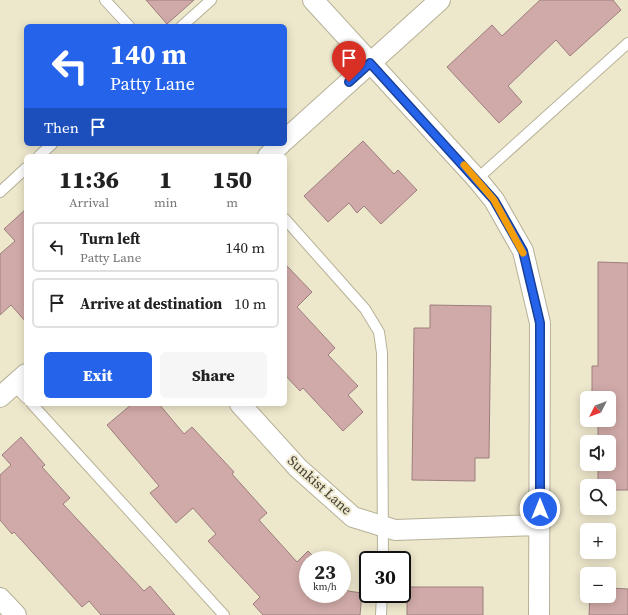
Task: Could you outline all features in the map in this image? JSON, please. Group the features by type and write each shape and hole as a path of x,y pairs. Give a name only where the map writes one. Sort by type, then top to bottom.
{"street":[{"path":"313,0 494,200 523,251 540,323 539,615"},
{"path":"287,138 440,0"},
{"path":"270,154 279,146"},
{"name":"Sunkist Lane","path":"242,406 298,468 353,517 395,530 540,525"},
{"path":"0,598 16,615"}],"lane":[{"path":"106,0 127,24"},
{"path":"184,24 211,0"},
{"path":"477,180 628,42"},
{"path":"41,154 50,146"},
{"path":"0,192 24,170"},
{"path":"287,221 365,309 379,332 382,353 383,551"},
{"path":"34,406 224,615"},
{"path":"381,615 382,603"}],"building":[{"path":"146,0 194,0 167,24"},
{"path":"540,0 613,0 621,10 570,56 556,40 508,86 522,102 499,123 447,67 492,25 502,36"},
{"path":"363,141 394,174 398,170 417,190 381,224 364,206 357,213 349,203 328,222 304,196"},
{"path":"24,211 24,320 11,305 0,315 0,254 15,241 4,229"},
{"path":"598,262 628,263 628,490 616,490 616,479 598,479 598,471 616,471 616,435 598,435 598,427 616,427 616,391 592,391 592,366 598,366"},
{"path":"287,266 312,292 297,307 335,348 328,355 358,386 348,395 363,412 343,431 303,388 300,391 287,377"},
{"path":"430,305 491,306 489,458 475,458 475,481 412,480 414,328 430,328"},
{"path":"130,406 161,406 184,434 192,427 234,472 232,474 267,513 259,520 297,562 299,560 299,603 351,603 351,591 359,593 359,603 361,603 360,615 263,615 253,604 260,597 208,541 216,534 193,508 176,523 150,493 159,486 107,425"},
{"path":"21,437 45,465 42,467 70,498 63,504 144,591 150,586 175,615 101,615 89,601 82,607 14,532 12,534 0,520 0,475 11,465 2,455"},
{"path":"411,587 483,587 483,615 407,615 407,603 411,603"},
{"path":"616,588 628,589 628,615 589,615 590,603 616,603"}],"slow traffic":[{"path":"464,165 494,200 523,253"}],"route":[{"path":"349,82 370,63 494,200 523,251 540,323 540,509"}]}
